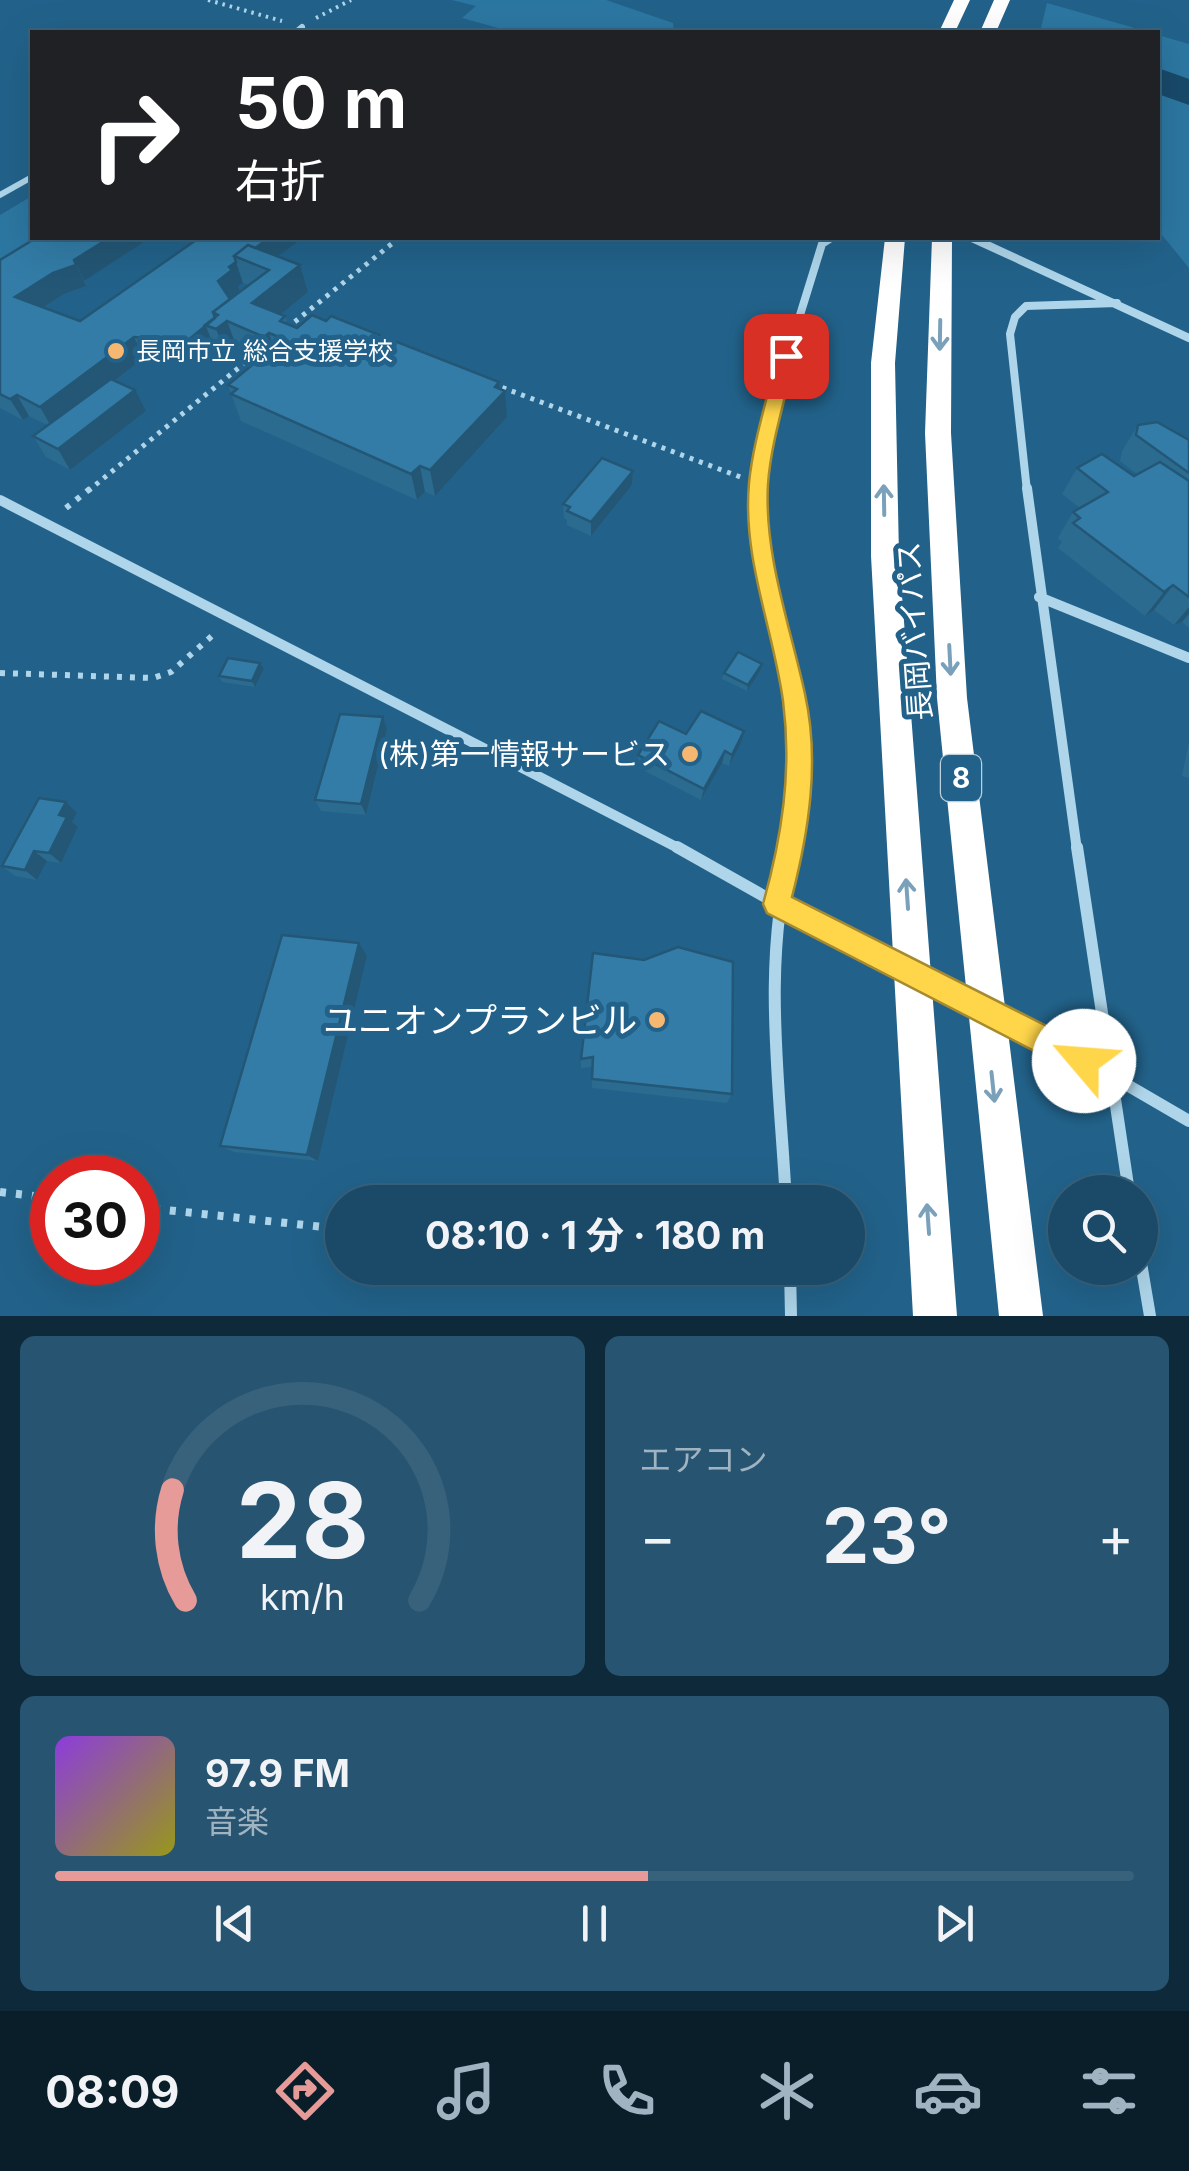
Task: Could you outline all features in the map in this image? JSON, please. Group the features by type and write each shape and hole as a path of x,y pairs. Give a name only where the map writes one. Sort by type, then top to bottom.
{"highway":[{"path":"948,30 962,0"},
{"path":"989,30 1002,0"},
{"name":"長岡バイパス","path":"895,240 883,363 885,556 934,1316"},
{"name":"長岡バイパス","path":"942,240 938,433 952,698 1021,1316"}],"street":[{"path":"298,30 302,27"},
{"path":"0,195 30,178"},
{"path":"785,1185 774,984 777,904 793,844 800,760 794,697 766,586 758,484 794,326 822,244 828,240"},
{"path":"976,240 1189,338"},
{"path":"1117,304 1026,306 1015,317 1010,334 1039,597 1126,1175"},
{"path":"0,500 229,621 746,882 816,926 1109,1074 1189,1122"},
{"path":"1039,597 1189,658"},
{"path":"790,1285 791,1316"},
{"path":"1145,1285 1150,1316"}],"path":[{"path":"208,0 302,27 351,0"},
{"path":"275,338 396,240"},
{"path":"304,314 323,321"},
{"path":"45,525 260,350"},
{"path":"486,382 758,484"},
{"path":"0,672 153,678 186,661 229,621"},
{"path":"0,1192 30,1195"},
{"path":"160,1209 325,1227"}],"shaded area":[{"path":"452,0 606,0 673,23 674,30 506,30 462,18 476,6"},
{"path":"1047,3 1142,30 1040,30"},
{"path":"1160,36 1189,44 1189,268 1160,232"},
{"path":"30,197 30,240 70,240 0,283 0,215"}],"building":[{"path":"33,240 106,240 74,260 76,265 53,273 15,297 80,321 196,240 266,240 255,248 248,245 234,256 236,262 229,267 232,270 218,281 230,299 213,312 215,318 187,341 134,337 40,407 17,395 10,399 0,394 0,260"},
{"path":"248,245 300,265 252,303 285,316 280,321 297,328 312,315 326,321 331,316 499,382 495,387 505,391 430,470 420,466 411,474 231,394 237,389 228,385 284,339 269,333 264,337 227,321 216,329 205,325 218,315 213,312 269,270 234,256"},
{"path":"111,379 135,390 58,449 33,436"},
{"path":"1157,422 1189,440 1189,473 1136,435 1138,425"},
{"path":"1102,454 1134,476 1160,462 1189,481 1189,597 1173,585 1164,592 1073,523 1080,518 1073,512 1108,492 1077,468"},
{"path":"602,458 633,471 591,522 567,511 570,507 563,504"},
{"path":"738,652 762,664 748,685 724,673"},
{"path":"228,658 260,663 252,681 219,676"},
{"name":"(株)第一情報サービス","path":"701,711 744,731 732,755 725,751 704,789 638,755 659,721 686,734"},
{"path":"340,714 383,717 361,804 315,800"},
{"path":"39,798 66,802 59,815 67,817 49,853 34,851 25,870 2,866"},
{"path":"282,935 359,943 307,1155 220,1146"},
{"name":"ユニオンプランビル","path":"678,947 733,962 732,1094 592,1079 593,1057 581,1059 593,953 644,960"}],"waterway":[{"path":"1160,81 1189,93"}],"place":[{"name":"長岡市立 総合支援学校","path":"116,351"},
{"name":"(株)第一情報サービス","path":"690,754"},
{"name":"ユニオンプランビル","path":"657,1020"}],"route":[{"path":"786,356 758,484 766,586 794,697 800,760 793,844 777,904 1084,1061"}]}
